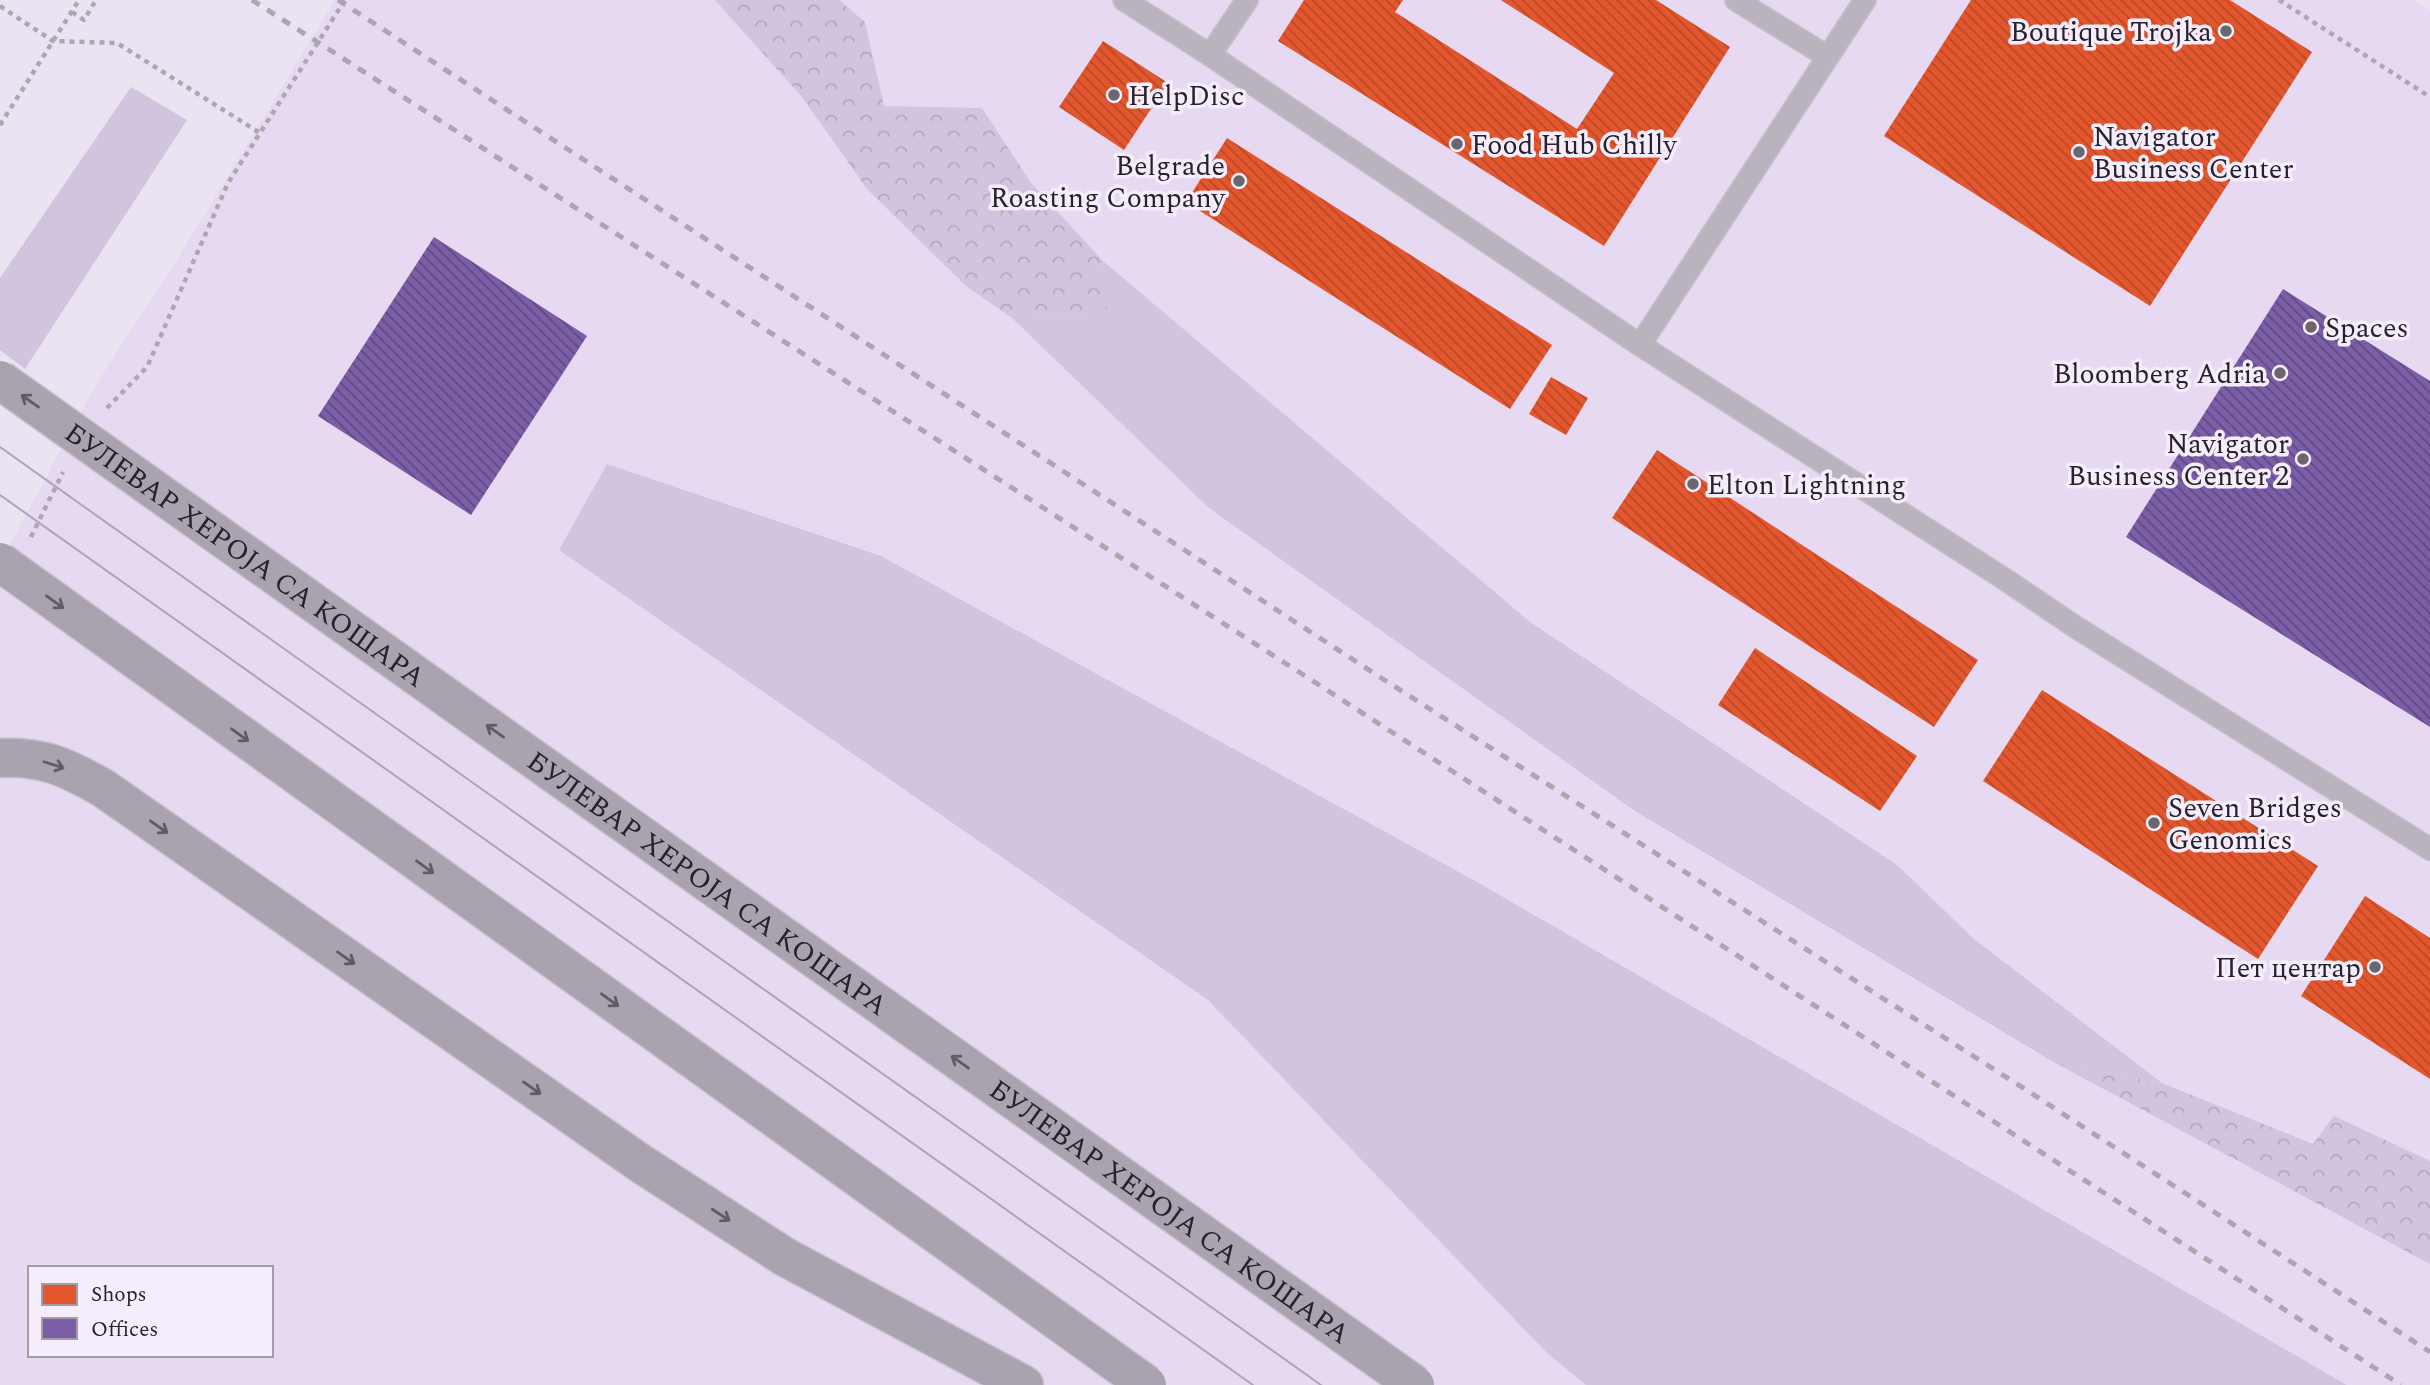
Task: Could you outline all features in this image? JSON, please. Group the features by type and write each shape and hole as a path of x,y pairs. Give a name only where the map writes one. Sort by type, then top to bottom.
{"main road":[{"name":"БУЛЕВАР ХЕРОЈА СА КОШАРА","path":"0,380 1415,1385"},
{"path":"15,551 1147,1385"},
{"path":"0,758 34,758 71,770 103,788 640,1163 785,1257 1024,1385"}],"lane":[{"path":"1210,55 1247,0"},
{"path":"1737,0 1828,57"},
{"path":"1640,345 1865,0"},
{"path":"1133,3 1640,345 2074,626 2430,849"}],"path":[{"path":"0,125 79,0"},
{"path":"72,12 84,20 96,0"},
{"path":"103,412 147,367 228,183 345,0"},
{"path":"2279,0 2430,97"},
{"path":"0,6 53,41 117,43 260,133"},
{"path":"15,551 65,468"}],"shaded area":[{"path":"335,0 2415,0 2430,10 2430,1385 0,1385 0,563 97,383 178,258"}],"green space":[{"path":"715,0 839,0 865,22 884,106 982,108 1031,183 1103,261 1107,317 1012,318 966,286 867,189 802,97"},
{"path":"131,87 187,120 25,369 0,350 0,278"},
{"path":"1103,261 1530,622 1897,865 1974,939 2162,1083 2057,1064 1632,809 1209,508 1012,318 1106,317"},
{"path":"607,464 881,556 1477,882 2347,1385 1586,1385 1547,1353 1208,1000 559,550"},
{"path":"2057,1064 2162,1083 2313,1144 2334,1116 2430,1161 2430,1264"}],"building: Shops":[{"path":"1304,0 1403,0 1395,12 1577,129 1614,73 1501,0 1656,0 1730,47 1604,246 1278,41"},
{"name":"Navigator Business Center","path":"1971,0 2230,0 2312,52 2150,306 1884,136"},
{"name":"HelpDisc","path":"1103,41 1168,83 1124,150 1059,107"},
{"path":"1227,138 1552,345 1510,409 1186,202"},
{"path":"1551,377 1588,398 1566,435 1529,414"},
{"path":"1657,450 1978,660 1934,727 1612,518"},
{"path":"1755,648 1917,756 1880,811 1718,705"},
{"path":"2042,690 2318,866 2258,959 1983,781"},
{"name":"Пет центар","path":"2365,896 2430,938 2430,1079 2301,996"}],"building: Offices":[{"path":"434,237 587,336 471,515 318,416"},
{"name":"Navigator Business Center 2","path":"2283,289 2430,381 2430,727 2126,537"}],"tram line":[{"path":"0,447 1321,1385"},
{"path":"0,495 1253,1385"}],"railway":[{"path":"252,0 1299,672 2401,1385"},
{"path":"338,0 1386,681 2017,1084 2430,1352"}],"place":[{"name":"Boutique Trojka","path":"2226,31"},
{"name":"HelpDisc","path":"1114,95"},
{"name":"Food Hub Chilly","path":"1457,144"},
{"name":"Navigator Business Center","path":"2079,152"},
{"name":"Belgrade Roasting Company","path":"1239,181"},
{"name":"Spaces","path":"2311,327"},
{"name":"Bloomberg Adria","path":"2280,373"},
{"name":"Navigator Business Center 2","path":"2303,459"},
{"name":"Elton Lightning","path":"1693,484"},
{"name":"Seven Bridges Genomics","path":"2154,823"},
{"name":"Пет центар","path":"2375,967"}]}
